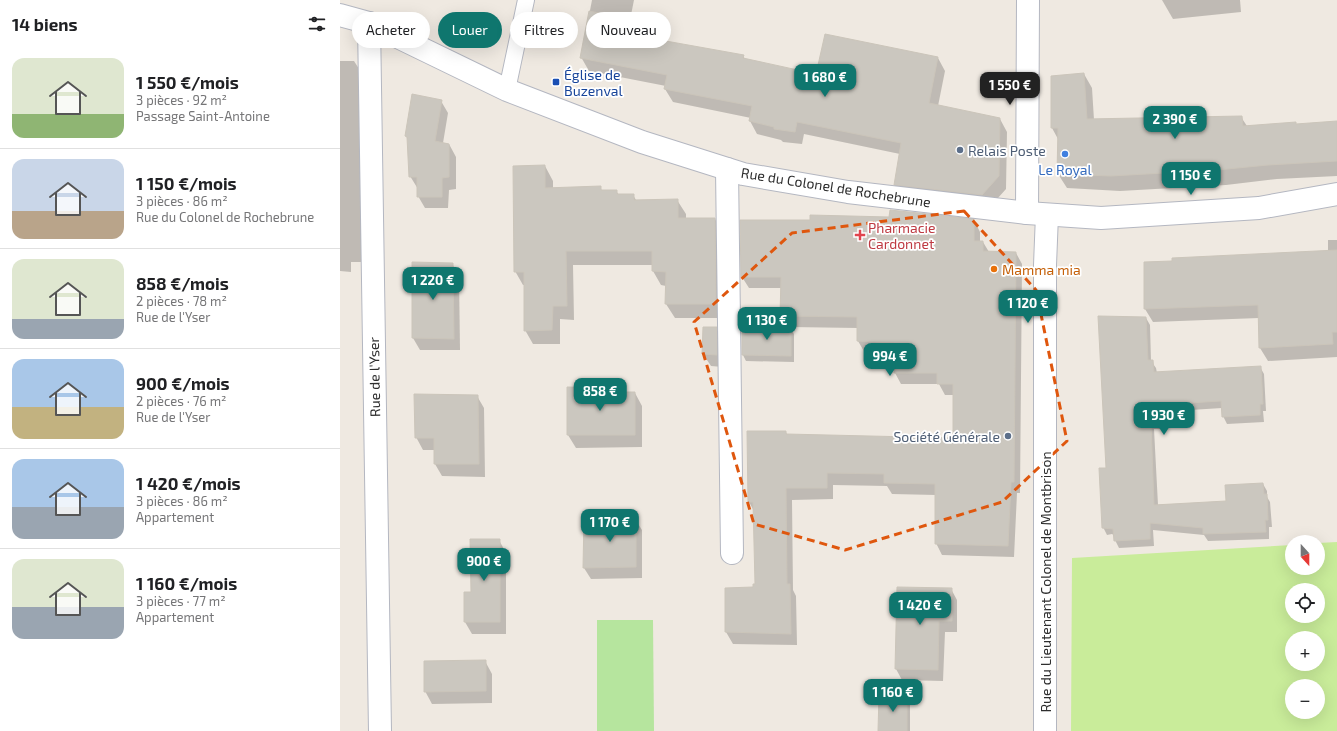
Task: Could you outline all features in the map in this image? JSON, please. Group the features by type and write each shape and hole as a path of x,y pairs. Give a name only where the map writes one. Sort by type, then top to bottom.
{"street":[{"name":"Rue du Lieutenant Colonel de Montbrison","path":"1028,0 1037,214 1045,265 1045,731"},
{"name":"Rue du Colonel de Rochebrune","path":"340,14 352,18"},
{"name":"Rue de l'Yser","path":"369,48 380,731"},
{"name":"Rue du Colonel de Rochebrune","path":"420,48 507,90 642,142 743,174 848,192 1037,214 1101,218 1259,208 1337,194"},
{"path":"727,169 732,553"}],"lane":[{"path":"507,90 526,0"}],"highlighted area":[{"path":"964,211 1036,290 1067,441 1002,502 845,550 754,524 694,322 792,233"}],"green space":[{"path":"1337,542 1337,731 1071,731 1072,558 1285,545 1285,575 1325,575 1325,543"},
{"path":"597,620 653,620 654,731 597,731"}],"building":[{"path":"586,27 586,48 671,48 671,42 744,55 743,58 816,74 825,34 938,57 929,103 1000,118 999,176 982,195 894,185 901,143 797,122 795,132 774,129 774,127 749,121 752,106 664,89 667,75 580,58"},
{"path":"1084,73 1087,119 1242,116 1243,126 1337,121 1337,161 1111,176 1057,174 1058,128 1051,128 1051,76"},
{"path":"412,94 442,100 435,141 449,144 449,177 442,178 442,197 417,197 417,177 409,177 407,137 405,136"},
{"path":"545,165 545,188 601,186 601,190 617,190 617,194 634,194 634,200 678,199 678,218 715,218 716,304 665,304 666,272 652,271 652,251 566,251 567,306 553,306 552,330 524,331 524,272 514,272 513,166"},
{"path":"890,210 974,219 974,241 983,241 983,251 1016,252 1014,482 1011,482 1008,546 935,544 935,484 884,483 884,474 827,473 827,488 786,488 787,584 790,584 791,634 725,632 725,588 753,587 753,584 755,584 753,502 748,502 747,431 786,431 786,434 953,438 953,384 937,384 937,373 894,373 894,343 857,341 857,317 780,316 781,277 741,277 740,220 810,220 810,215 889,217"},
{"path":"1337,250 1337,332 1332,332 1333,344 1259,348 1258,305 1144,309 1144,262 1172,261 1172,258"},
{"path":"412,262 453,263 454,339 412,338"},
{"path":"1098,316 1146,317 1148,360 1153,360 1154,372 1261,366 1263,404 1260,404 1260,415 1222,417 1221,401 1156,405 1157,422 1151,422 1154,505 1226,501 1225,485 1263,483 1264,494 1267,494 1268,520 1265,520 1266,532 1203,534 1203,528 1150,523 1150,539 1114,541 1113,529 1102,528 1099,468 1106,468"},
{"path":"703,327 717,327 717,355 702,354"},
{"path":"742,327 791,327 791,356 742,355"},
{"path":"567,387 614,388 614,392 635,392 635,435 567,435"},
{"path":"414,394 478,395 479,464 434,464 434,438 415,438"},
{"path":"584,518 636,518 636,567 583,568"},
{"path":"470,539 500,539 500,622 464,622 464,592 471,592"},
{"path":"897,587 952,588 952,621 939,621 938,670 895,669"},
{"path":"486,660 486,691 424,692 424,661"},
{"path":"879,695 907,696 907,731 878,731"}],"place":[{"name":"Église de Buzenval","path":"556,82"},
{"name":"Relais Poste","path":"960,150"},
{"name":"Le Royal","path":"1065,154"},
{"name":"Pharmacie Cardonnet","path":"860,235"},
{"name":"Mamma mia","path":"994,269"},
{"name":"Société Générale","path":"1008,436"}]}
